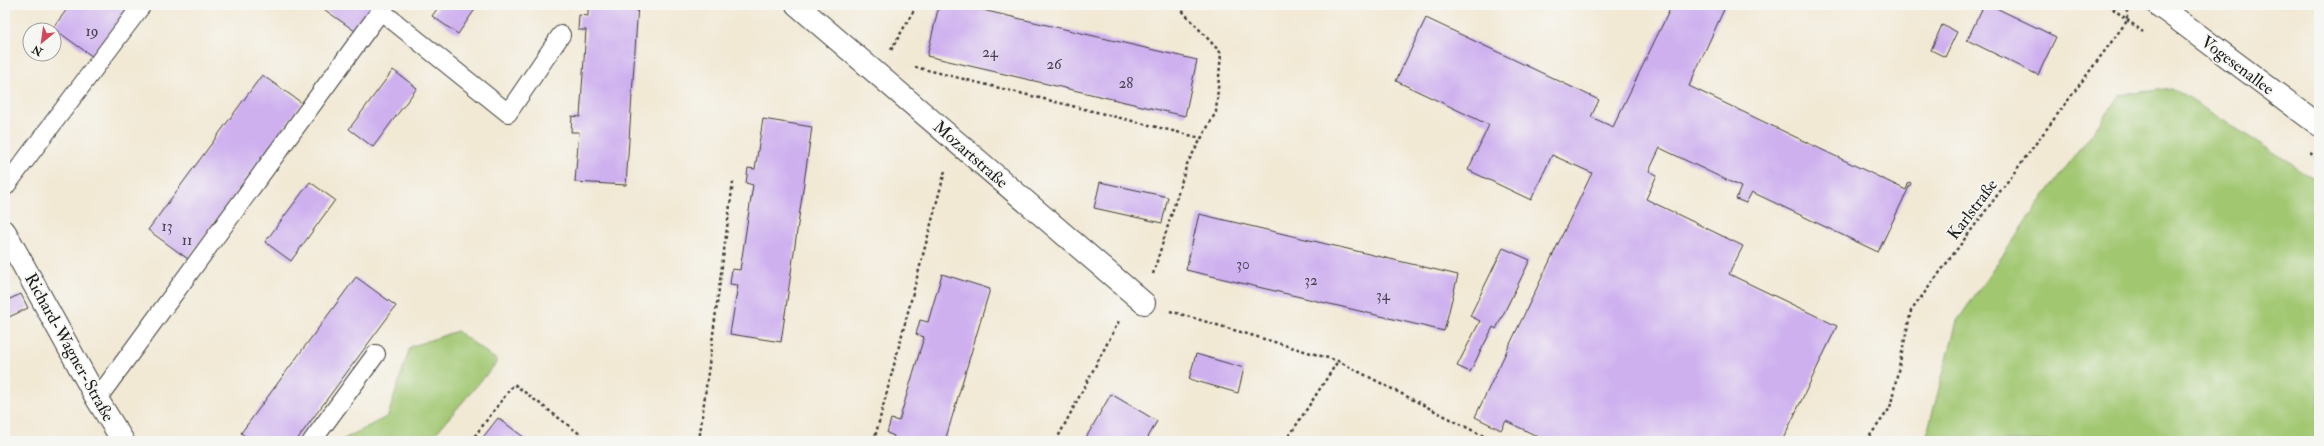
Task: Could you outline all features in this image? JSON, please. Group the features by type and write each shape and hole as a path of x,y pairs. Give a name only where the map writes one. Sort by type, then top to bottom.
{"street":[{"name":"Mozartstraße","path":"797,5 1139,298"},
{"name":"Vogesenallee","path":"2158,5 2319,125"},
{"name":"Richard-Wagner-Straße","path":"5,232 97,399 123,441"}],"lane":[{"path":"5,187 142,5"},
{"path":"97,399 383,8 508,113 561,35"},
{"path":"312,441 376,354"}],"path":[{"path":"877,74 917,5"},
{"path":"1056,441 1139,298 1187,164 1216,112 1222,53 1177,5"},
{"name":"Karlstraße","path":"1866,441 1890,408 1911,310 2127,21 2128,5"},
{"path":"877,74 913,66 1201,138"},
{"path":"874,441 954,140"},
{"path":"699,441 733,182"},
{"path":"1139,298 1338,361 1493,441"},
{"path":"1286,441 1338,361"},
{"path":"471,441 514,384 589,441"}],"green space":[{"path":"2172,88 2319,181 2319,441 1925,441 1957,321 2045,195 2121,95"},
{"path":"457,331 498,361 429,441 340,441 388,416 410,347"}],"building":[{"path":"70,5 130,5 93,57 62,35 62,22 57,22"},
{"path":"318,5 374,5 355,31"},
{"path":"440,5 478,5 458,34 432,16"},
{"path":"588,5 638,5 626,185 575,182 579,132 571,132 572,116 580,117 586,30 578,30 579,15 588,16"},
{"path":"939,5 961,5 1197,60 1185,116 927,56"},
{"path":"1672,5 1726,5 1689,86 1906,190 1909,182 1911,183 1878,252 1752,192 1746,203 1736,199 1741,187 1660,148 1649,171 1657,175 1646,199 1743,246 1729,274 1837,326 1782,441 1547,441 1506,421 1501,430 1475,417 1592,173 1552,155 1531,200 1468,170 1489,125 1396,81 1426,18 1599,100 1591,117 1613,127"},
{"path":"1984,5 1990,5 2056,37 2038,75 1967,40"},
{"path":"1942,25 1957,32 1945,57 1931,50"},
{"path":"393,70 417,88 373,147 349,129"},
{"path":"262,75 302,103 188,259 148,230"},
{"path":"763,119 812,127 781,342 730,334 738,285 730,284 732,269 740,270 753,185 746,183 748,168 755,169"},
{"path":"310,182 335,200 291,261 265,242"},
{"path":"1100,182 1168,197 1162,223 1094,208"},
{"path":"1199,214 1458,275 1444,331 1186,270"},
{"path":"1503,248 1530,260 1496,329 1493,327 1470,372 1457,366 1480,321 1470,316"},
{"path":"942,274 990,289 945,441 893,441 894,436 887,433 891,419 899,421 924,337 916,334 920,320 928,322"},
{"path":"356,277 396,306 296,441 251,441 241,433"},
{"path":"21,294 28,308 5,319 5,301"},
{"path":"1196,354 1244,368 1238,393 1189,379"},
{"path":"1111,394 1157,421 1146,441 1084,441"},
{"path":"498,418 529,441 480,441"}]}
